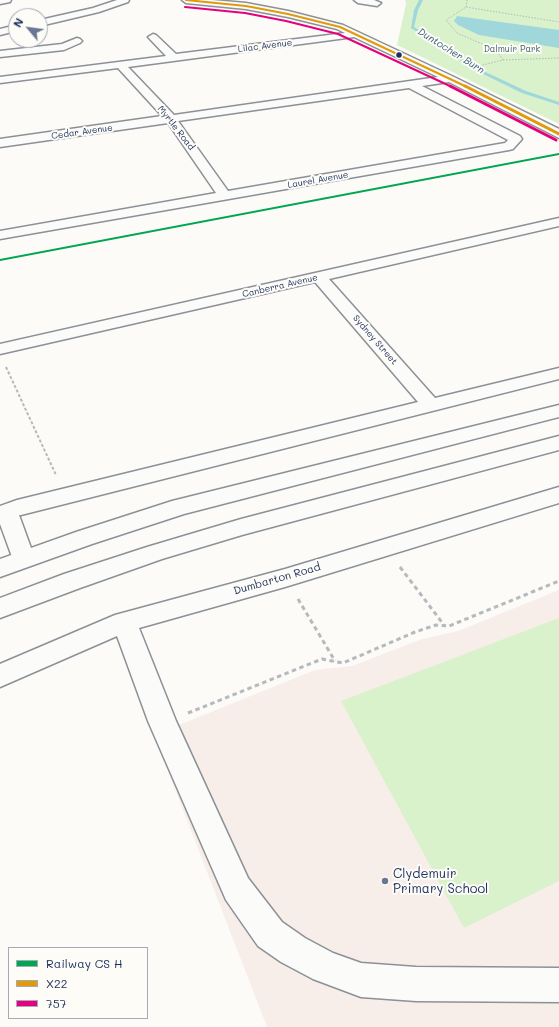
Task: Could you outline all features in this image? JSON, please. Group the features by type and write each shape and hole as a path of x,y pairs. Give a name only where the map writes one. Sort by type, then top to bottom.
{"street":[{"path":"0,1 7,0"},
{"path":"48,21 96,10 124,0"},
{"path":"186,0 291,10 340,27 450,79 559,134"},
{"path":"358,0 377,3"},
{"name":"Lilac Avenue","path":"0,80 357,34"},
{"path":"153,37 174,58"},
{"path":"0,54 64,46 77,41"},
{"name":"Myrtle Road","path":"121,65 171,119 225,196"},
{"name":"Cedar Avenue","path":"0,143 450,79"},
{"name":"Laurel Avenue","path":"0,235 509,146 516,139 410,84"},
{"name":"Canberra Avenue","path":"2,355 319,277 559,222"},
{"name":"Sydney Street","path":"319,277 430,404"},
{"path":"23,559 4,513 430,404 559,373"},
{"path":"0,568 84,538 180,507 559,411"},
{"path":"0,608 72,581 155,553 234,530 559,443"},
{"name":"Dumbarton Road","path":"0,676 124,622 285,578 559,495"},
{"path":"124,622 162,721 237,889 270,934 293,950 325,967 361,980 416,984 559,985"}],"path":[{"path":"466,0 466,7"},
{"path":"503,60 496,50 457,34 446,20 466,7 559,22"},
{"path":"480,66 503,60 559,58"},
{"path":"2,355 66,496"},
{"path":"386,547 444,625"},
{"path":"285,578 335,662"},
{"path":"162,721 322,659 343,663 414,632 436,625 449,626 559,581"}],"shaded area":[{"name":"Clydemuir Primary School","path":"559,590 559,1027 267,1027 154,735 315,670 352,666 422,639 458,631"}],"green space":[{"name":"Dalmuir Park","path":"405,0 559,0 559,124 397,45 406,4"},
{"path":"559,618 559,881 464,928 341,701"}],"water":[{"path":"457,16 559,30 559,48 479,35 458,25 454,21"}],"waterway":[{"name":"Duntocher Burn","path":"421,0 416,10 412,27 478,70 524,92 559,104"}],"transit line":[{"name":"X22","path":"186,0 246,6 288,14 340,27 450,79 559,134"},
{"name":"757","path":"185,7 245,13 286,21 338,34 447,85 556,140"},
{"path":"0,260 559,154"}],"place":[{"name":"Clydemuir Primary School","path":"385,881"}]}
